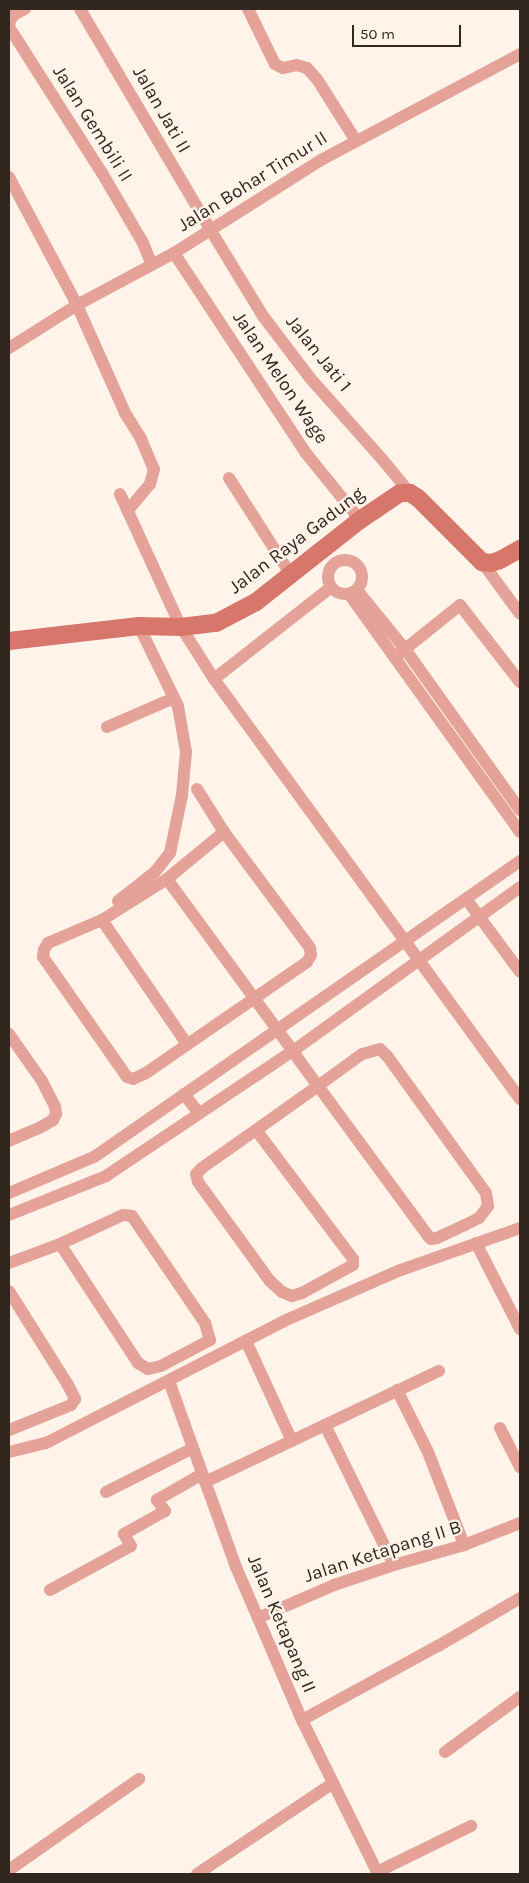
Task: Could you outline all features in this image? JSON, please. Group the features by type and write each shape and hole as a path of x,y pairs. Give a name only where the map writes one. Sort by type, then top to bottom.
{"street":[{"name":"Jalan Gembili II","path":"25,9 15,14 10,20 9,27 102,172 143,243 152,265"},
{"name":"Jalan Jati II","path":"80,9 210,230"},
{"path":"248,9 275,64 283,68 301,65 312,73 356,141"},
{"name":"Jalan Bohar Timur II","path":"9,348 77,305 174,253 356,141 520,54"},
{"path":"9,178 77,305 125,413 141,439 154,469 154,477 150,484 127,511"},
{"name":"Jalan Jati 1","path":"210,230 263,316 310,378 410,493"},
{"name":"Jalan Melon Wage","path":"174,253 305,452 360,520"},
{"path":"229,478 290,575"},
{"name":"Jalan Raya Gadung","path":"9,641 139,626 181,628 216,623 256,602 392,497 400,493 410,493"},
{"path":"410,493 418,498 482,562 520,614"},
{"path":"120,494 181,628 214,679 520,1099"},
{"path":"482,562 491,563 500,560 520,549"},
{"path":"321,551 332,565"},
{"path":"342,560 348,560 359,567 362,579 353,592 342,595 330,588 327,580 328,572 332,565 342,560"},
{"path":"214,679 330,588"},
{"path":"353,592 478,751 520,810"},
{"path":"400,653 460,605 520,682"},
{"path":"118,901 155,872 170,853 182,795 186,752 178,706 139,626"},
{"path":"400,653 467,758 520,832"},
{"path":"107,728 174,698"},
{"path":"467,758 478,751"},
{"path":"197,789 224,832 310,948 311,956 307,962 146,1074 133,1078 127,1077 43,957 48,943 71,931 102,920 168,879 224,832"},
{"path":"9,1193 94,1157 467,900 520,861"},
{"path":"168,879 292,1051 318,1086 431,1239 479,1218 488,1206 486,1193 388,1057 380,1050 362,1054 318,1086 202,1168 196,1178 270,1281 282,1292 292,1296 302,1294 353,1265 353,1259 256,1130"},
{"path":"9,1215 106,1176 292,1051 520,887"},
{"path":"467,900 520,972"},
{"path":"102,920 187,1044"},
{"path":"9,1034 42,1080 55,1106 56,1114 53,1120 9,1141"},
{"path":"184,1094 199,1113"},
{"path":"94,1157 106,1176"},
{"path":"9,1263 60,1244 123,1215 132,1216 205,1323 210,1340 161,1366 148,1369 138,1363 60,1244"},
{"path":"9,1452 46,1443 284,1321 398,1271 520,1228"},
{"path":"476,1243 520,1329"},
{"path":"9,1291 75,1399 71,1405 9,1430"},
{"path":"246,1341 292,1441"},
{"path":"50,1590 131,1546 124,1534 164,1512 157,1500 292,1441 439,1371"},
{"name":"Jalan Ketapang II","path":"170,1381 236,1567 302,1720 377,1873"},
{"path":"397,1390 428,1452 464,1545"},
{"path":"325,1425 394,1565"},
{"path":"500,1428 520,1468"},
{"path":"106,1492 194,1448"},
{"name":"Jalan Ketapang II B","path":"258,1618 334,1585 464,1545 520,1523"},
{"path":"302,1720 520,1598"},
{"path":"445,1752 520,1697"},
{"path":"9,1870 139,1779"},
{"path":"197,1874 332,1784"},
{"path":"377,1873 471,1826"}]}
